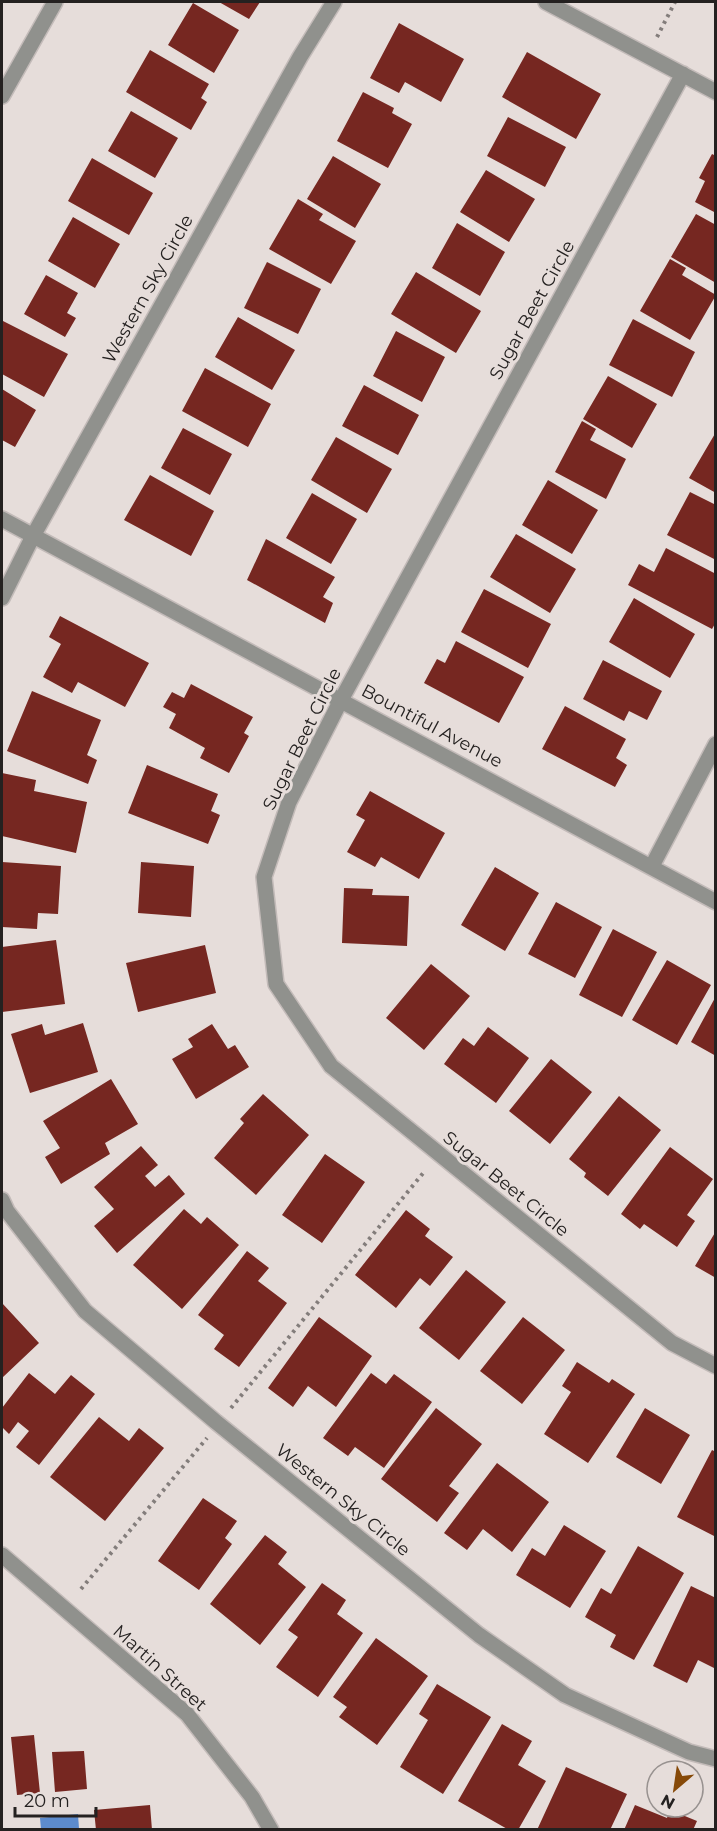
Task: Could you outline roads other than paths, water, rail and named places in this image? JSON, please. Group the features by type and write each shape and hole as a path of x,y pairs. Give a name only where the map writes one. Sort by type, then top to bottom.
{"street":[{"path":"2,96 55,2"},
{"name":"Western Sky Circle","path":"2,598 33,536 300,57 334,2"},
{"path":"546,2 716,92"},
{"name":"Sugar Beet Circle","path":"683,75 341,700 289,802 264,877 276,984 331,1066 672,1343 716,1366"},
{"name":"Bountiful Avenue","path":"2,519 716,902"},
{"path":"652,866 716,744"},
{"name":"Western Sky Circle","path":"2,1200 7,1211 85,1311 216,1422 479,1635 565,1695 689,1752 716,1759"},
{"name":"Martin Street","path":"2,1555 187,1714 252,1797 271,1830"}],"water":[{"path":"78,1814 79,1829 41,1829 40,1818"}]}
